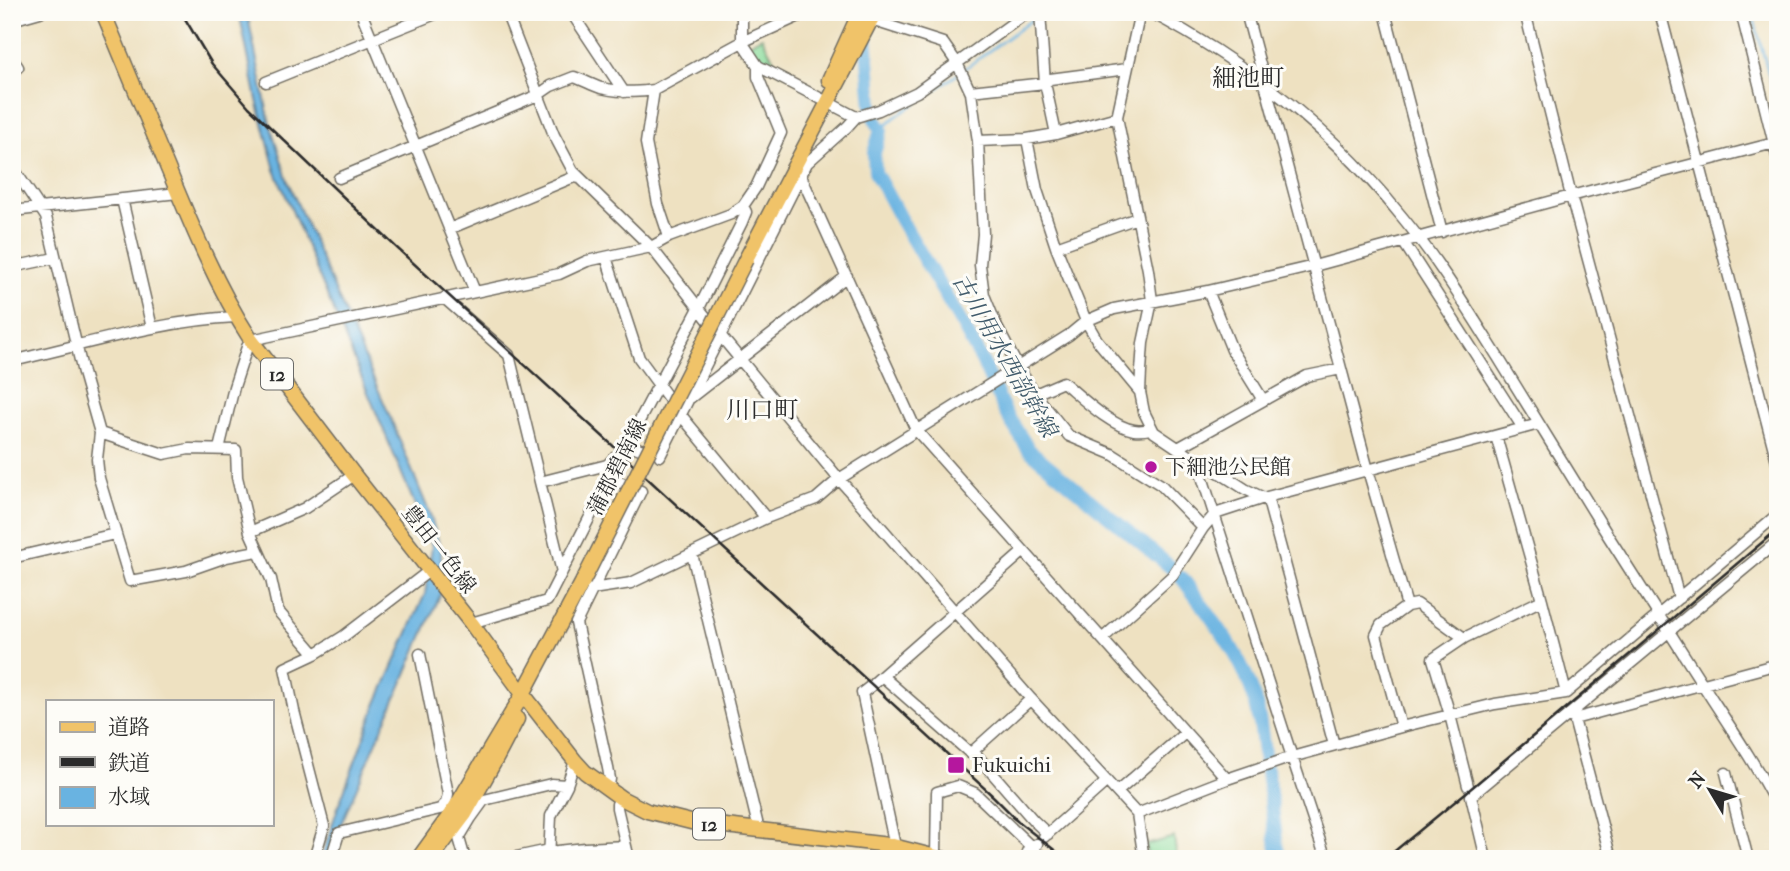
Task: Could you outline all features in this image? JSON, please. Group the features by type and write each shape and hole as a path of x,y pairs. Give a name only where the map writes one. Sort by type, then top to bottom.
{"main road":[{"name":"豊田一色線","path":"103,12 178,192 236,317 354,475 585,772 621,799 647,811 680,821 895,846 940,857"},
{"name":"蒲郡碧南線","path":"431,859 459,811 497,757 519,715 523,694 587,585 824,100 869,15"},
{"name":"蒲郡碧南線","path":"418,859 459,811"}],"street":[{"path":"12,20 40,12"},
{"path":"362,12 475,292"},
{"path":"266,82 440,12"},
{"path":"506,12 554,135 573,171 651,247 839,479 1031,699 1137,814 1144,859"},
{"path":"571,12 624,92"},
{"path":"742,12 742,42 758,66 856,117"},
{"path":"339,178 538,95 573,77 599,87 624,92 654,90 742,42 808,12"},
{"path":"660,456 807,163 856,117 879,110 917,92 959,68 1028,12"},
{"path":"1140,12 1117,117 1152,300 1143,343 1140,392 1144,412 1151,429 1167,442 1265,498 1335,746"},
{"path":"1150,12 1226,56 1323,132 1360,169 1420,238 1469,310 1778,808"},
{"path":"1246,12 1407,606"},
{"path":"1385,12 1442,232"},
{"path":"1525,12 1571,196 1679,598"},
{"path":"1660,12 1778,465"},
{"path":"1741,12 1776,143 1778,160"},
{"path":"869,15 943,43 970,91 978,141 983,234 980,265 984,295 1018,368 1069,436 1112,454 1161,485 1203,528"},
{"path":"1040,16 1045,83 1056,134"},
{"path":"12,58 18,67 12,73"},
{"path":"219,449 234,387 251,340 559,274 587,261 651,247 669,237 731,214 743,205 756,187 781,133 758,77 758,66"},
{"path":"970,91 1045,83 1050,79 1127,69"},
{"path":"654,90 646,144 658,204 669,237"},
{"path":"978,141 1027,139 1056,134 1117,117"},
{"path":"1027,139 1037,190 1056,247 1086,321 1097,340 1140,392"},
{"path":"587,585 631,583 766,518 816,499 839,479 1018,368 1086,321 1114,309 1208,291 1314,266 1776,143"},
{"path":"12,166 46,217 76,346 100,433 97,459 99,478 130,581 186,571 226,556 257,551"},
{"path":"801,176 916,430 1227,779"},
{"path":"449,229 574,177 580,178"},
{"path":"12,211 178,192"},
{"path":"122,199 152,328"},
{"path":"643,450 627,444 742,222 746,212 743,205"},
{"path":"1056,247 1137,218"},
{"path":"1404,243 1523,428"},
{"path":"606,257 639,358 680,414 766,518"},
{"path":"12,267 55,258"},
{"path":"688,400 846,276"},
{"path":"1208,291 1232,350 1263,400"},
{"path":"444,298 509,355 562,572"},
{"path":"12,340 14,360 152,328 236,317"},
{"path":"1178,448 1307,376 1341,369"},
{"path":"1035,394 1063,382 1104,416 1131,430 1151,429"},
{"path":"1102,639 1172,576 1215,514 1539,424"},
{"path":"100,433 164,454 189,449 236,450 237,477 250,532 271,579 278,611 315,654"},
{"path":"1496,436 1566,694"},
{"path":"471,623 547,601 619,460 615,457 607,465 540,482"},
{"path":"1198,461 1326,859"},
{"path":"250,532 306,508 354,475"},
{"path":"608,790 608,768 576,623 587,585 641,491 610,478"},
{"path":"1137,814 1292,757 1495,704 1566,694 1778,514"},
{"path":"12,558 115,534"},
{"path":"1486,859 1471,796 1571,718 1778,541"},
{"path":"895,846 862,693 1024,551"},
{"path":"692,554 759,830"},
{"path":"314,859 324,825 285,668 344,636 429,571"},
{"path":"1468,786 1433,660 1464,638 1542,600"},
{"path":"1401,727 1376,635 1381,625 1407,606 1417,604 1464,638"},
{"path":"420,653 447,794 459,811 459,838 465,859"},
{"path":"1571,718 1778,664"},
{"path":"876,682 970,753 1031,699"},
{"path":"1571,718 1611,859"},
{"path":"1117,792 1185,733"},
{"path":"973,751 1034,821 1044,859"},
{"path":"549,854 551,816 567,785 575,761"},
{"path":"1726,773 1748,859"},
{"path":"1025,859 1027,849 1107,781"},
{"path":"331,859 340,833 440,809 459,811 484,800 551,784 567,785"},
{"path":"920,859 940,857 937,792 958,786 975,793 1040,840"},
{"path":"621,799 617,808 629,859"},
{"path":"507,859 584,848 626,846"}],"green space":[{"path":"762,37 780,72 754,56 747,44"},
{"path":"1174,837 1177,859 1148,859 1146,845"}],"water":[{"path":"239,12 247,12 270,124 288,182 388,412 430,514 441,550 442,591 341,824 330,859 321,859 377,703 425,594 432,546 275,170"}],"waterway":[{"path":"1752,12 1778,109"},
{"path":"963,70 1037,16"},
{"name":"古川用水西部幹線","path":"866,37 872,105"},
{"path":"881,130 958,74"},
{"name":"古川用水西部幹線","path":"874,117 881,130 874,153 875,172 962,324 1005,412 1029,450 1173,569"},
{"name":"古川用水西部幹線","path":"1182,578 1224,636 1250,684 1260,723 1265,761"},
{"name":"古川用水西部幹線","path":"1267,771 1280,859"}],"railway":[{"path":"181,12 212,64 249,107 398,249 634,465"},
{"path":"645,476 1020,823"},
{"path":"1385,859 1778,529"},
{"path":"1012,817 1066,859"}],"place":[{"name":"下細池公民館","path":"1151,467"},
{"name":"Fukuichi","path":"956,765"}],"district":[{"name":"細池町","path":"1248,78"},
{"name":"川口町","path":"762,410"}]}
